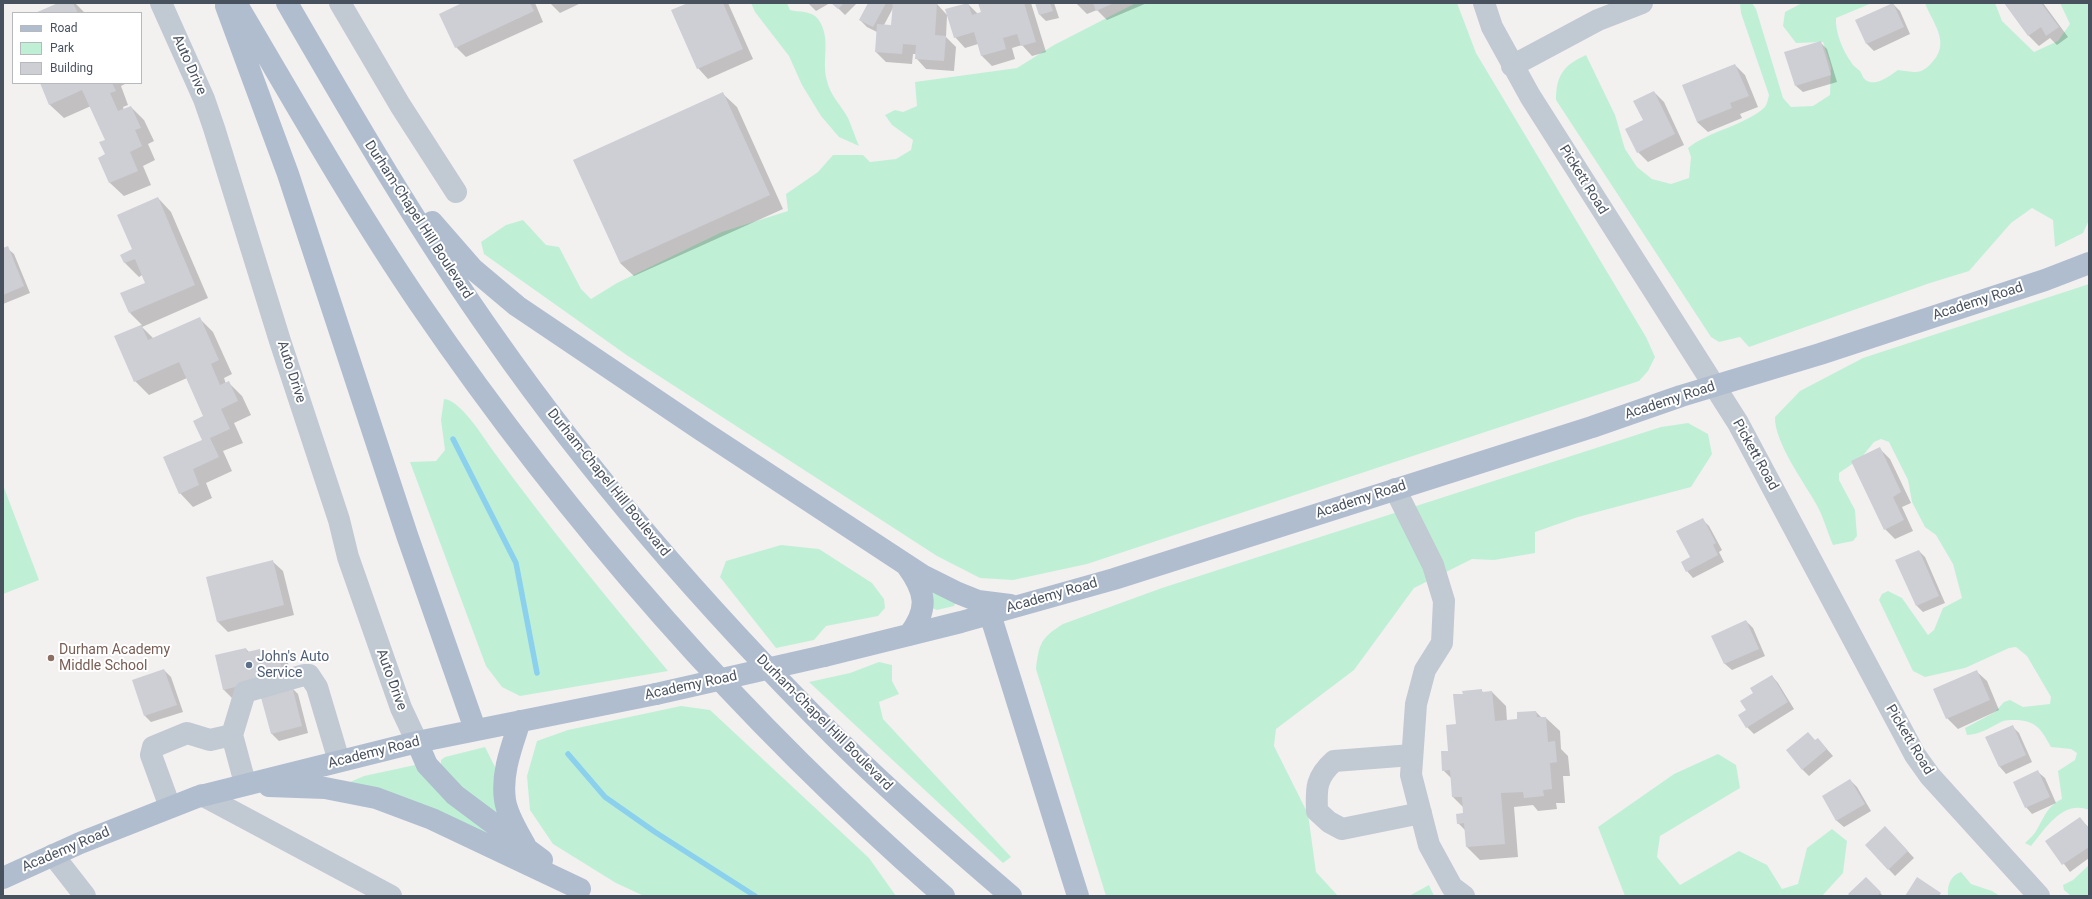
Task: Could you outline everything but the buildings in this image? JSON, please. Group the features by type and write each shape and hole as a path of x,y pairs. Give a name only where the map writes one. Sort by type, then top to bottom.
{"main road":[{"path":"225,3 269,119 407,535 475,729"},
{"path":"236,3 365,221 468,373 524,448 652,604 733,693 816,778 902,859 944,896"},
{"name":"Durham-Chapel Hill Boulevard","path":"287,3 376,156 435,249 496,339 576,446 679,572 835,738 947,841 1010,896"},
{"path":"376,156 454,248 486,281 517,306 707,435 907,566 958,593 978,601 1019,606"},
{"name":"Academy Road","path":"3,878 53,855 170,807 202,795 239,785 475,729 656,694 824,656 990,614 1114,578 1715,387 2045,280 2089,263"},
{"path":"907,566 921,589 923,602 920,622 909,635"},
{"path":"990,614 1078,896"},
{"path":"520,721 505,771 504,800 508,812 529,850"},
{"path":"417,742 427,765 455,795 588,892"},
{"path":"239,785 325,788 376,798 432,819 588,892"}],"street":[{"name":"Auto Drive","path":"161,3 201,92 214,128 280,341 340,520 348,557 401,708 417,742"},
{"path":"340,3 400,105 456,192"},
{"name":"Pickett Road","path":"1484,3 1492,27 1512,66 1738,423 1916,755 1930,776 2039,896"},
{"path":"1512,66 1598,20 1642,3"},
{"path":"1395,489 1433,565 1444,601 1442,643 1425,670 1416,704 1411,775 1429,844 1452,887 1464,896"},
{"path":"239,785 232,735 245,692 304,675 309,675 317,687 339,761"},
{"path":"170,807 151,755 153,747 187,733 210,740 232,735"},
{"path":"1412,755 1334,761 1324,770 1316,787 1317,811 1329,822 1342,829 1421,813"},
{"path":"202,795 358,889 391,896"},
{"path":"53,855 85,896"}],"green space":[{"path":"751,3 787,3 790,10 809,13 816,16 822,26 824,34 825,73 828,86 848,118 859,146 839,137 821,116 802,85 789,56 755,12"},
{"path":"1136,3 1457,3 1476,53 1646,337 1655,357 1648,371 1639,381 1087,564 1013,580 980,578 937,556 628,356 484,254 481,242 506,225 523,220 546,245 559,247 581,289 591,299 617,283 722,232 788,211 786,194 818,172 833,155 863,155 870,162 896,159 911,150 913,140 892,125 885,115 895,110 903,112 917,106 915,82 1017,68 1054,45"},
{"path":"1752,3 1756,9 1783,98 1791,107 1813,106 1830,95 1831,67 1823,42 1796,43 1783,26 1785,12 1802,3 1872,3 1836,18 1836,23 1842,47 1848,58 1865,79 1870,82 1878,82 1898,70 1914,72 1922,71 1934,60 1940,46 1940,39 1925,3 1995,3 2002,21 2034,52 2058,41 2070,24 2060,3 2089,3 2089,220 2083,233 2055,247 2053,220 2032,208 2011,223 1969,271 1930,283 1749,347 1740,337 1719,342 1711,337 1556,100 1556,91 1560,77 1567,67 1586,55 1615,115 1625,149 1637,167 1652,179 1671,184 1689,178 1691,157 1688,148 1706,137 1748,119 1765,107 1769,95 1741,13 1740,4"},
{"path":"2089,284 2089,810 2080,808 2063,812 2049,824 2031,846 2025,843 2033,836 2049,809 2062,799 2058,771 2075,760 2077,753 2071,749 2051,747 2037,727 2021,720 2004,721 1981,732 1967,735 1965,728 1995,712 2004,702 2010,700 2023,707 2050,704 2051,697 2027,656 2016,647 2009,648 1965,668 1925,677 1913,671 1879,600 1882,594 1888,591 1902,598 1928,635 1934,630 1943,608 1962,598 1953,564 1936,535 1925,527 1912,502 1908,480 1889,442 1881,439 1874,442 1861,458 1839,473 1839,480 1855,510 1857,536 1853,541 1833,545 1818,507 1784,449 1776,427 1775,417 1800,391 1863,358"},
{"path":"444,399 457,405 470,419 512,477 600,589 668,671 520,696 502,687 486,666 410,462 436,461 445,450 441,420"},
{"path":"1688,423 1708,434 1712,454 1691,487 1578,517 1535,532 1535,553 1494,560 1472,559 1414,588 1354,670 1276,729 1274,746 1308,814 1316,872 1338,896 1106,896 1036,669 1040,647 1042,642 1050,633 1063,624 1162,588 1661,427"},
{"path":"3,485 39,580 3,594"},
{"path":"781,545 819,549 872,583 884,599 885,608 878,616 826,626 814,640 776,648 720,577 726,561"},
{"path":"931,588 956,601 954,606 937,610 932,608"},
{"path":"879,662 892,665 892,681 899,694 879,702 883,719 1011,857 1003,863 809,682 850,673"},
{"path":"681,706 710,710 869,858 896,896 644,896 616,883 553,844 530,810 527,776 537,741 568,730"},
{"path":"485,747 498,773 507,821 465,791 441,766 441,760 445,757"},
{"path":"1718,754 1736,765 1740,788 1660,836 1657,857 1680,885 1739,851 1767,865 1782,889 1798,884 1807,848 1832,829 1847,841 1843,873 1822,896 1625,896 1598,827 1674,774"},
{"path":"415,765 419,766 507,843 350,782 364,776"},
{"path":"2089,865 2089,896 2071,896 2064,890 2063,885 2073,880"},
{"path":"1961,872 1971,884 1992,891 2000,896 1948,896 1950,881 1955,875"},
{"path":"1429,885 1434,896 1409,896"}],"waterway":[{"path":"453,439 516,563 537,673"},
{"path":"568,754 605,797 655,832 755,896"}],"place":[{"name":"Durham Academy Middle School","path":"51,658"},
{"name":"John's Auto Service","path":"249,665"}]}
